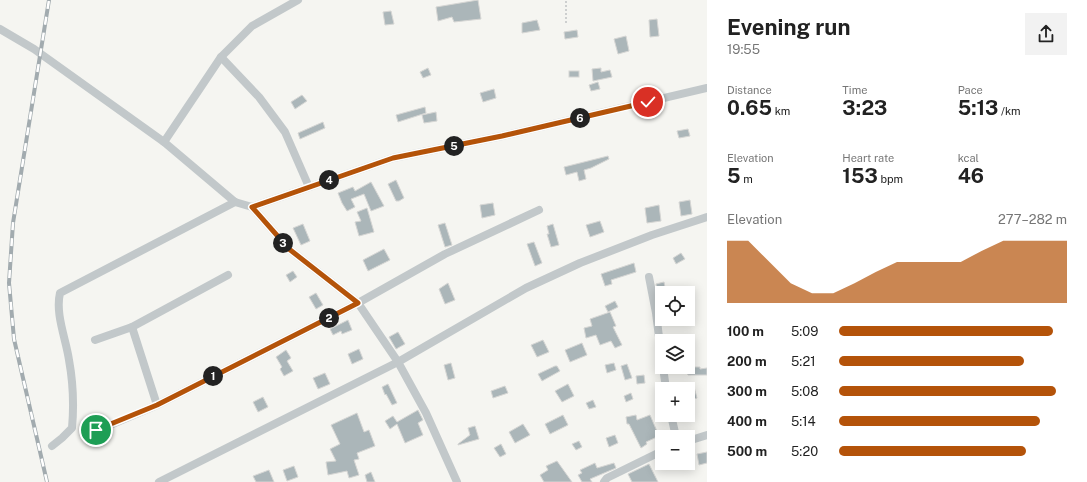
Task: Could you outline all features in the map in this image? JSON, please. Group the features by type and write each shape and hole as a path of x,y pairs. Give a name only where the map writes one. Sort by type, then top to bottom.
{"street":[{"path":"164,142 221,57 252,26 298,0"},
{"path":"0,29 34,49 164,142 235,202 252,207 289,249 358,303 398,362 426,413 457,482"},
{"path":"221,57 259,97 286,132 309,187"},
{"path":"252,207 393,158 502,136 707,88"},
{"path":"52,446 72,428 73,410 69,361 58,303 60,293 235,202"},
{"path":"96,430 157,405 358,303 445,254 539,210"},
{"path":"159,482 398,362 526,288 580,263 652,235 707,217"},
{"path":"95,340 132,327 228,275"},
{"path":"649,277 659,334"},
{"path":"132,327 157,405"},
{"path":"695,439 707,435"},
{"path":"604,482 607,478 655,454"}],"path":[{"path":"566,0 566,23"}],"building":[{"path":"478,0 481,19 454,22 452,17 438,21 436,7"},
{"path":"391,11 394,24 385,25 383,12"},
{"path":"657,19 659,36 650,37 649,20"},
{"path":"537,20 540,30 522,33 522,23"},
{"path":"577,30 578,37 565,39 564,32"},
{"path":"626,36 629,51 618,54 614,39"},
{"path":"428,68 431,75 423,78 420,72"},
{"path":"601,68 601,72 610,70 612,77 593,81 592,69"},
{"path":"569,71 579,71 579,77 569,77"},
{"path":"598,82 600,89 591,91 589,85"},
{"path":"494,89 496,98 483,102 480,93"},
{"path":"302,95 307,101 295,109 291,102"},
{"path":"425,107 426,113 398,122 396,115"},
{"path":"436,112 437,121 424,123 422,115"},
{"path":"323,122 325,128 300,139 298,133"},
{"path":"688,129 690,136 679,138 677,131"},
{"path":"608,156 609,159 584,170 586,179 579,181 577,172 566,175 564,167"},
{"path":"396,180 404,198 399,201 396,201 388,184"},
{"path":"371,182 384,206 371,211 364,194 351,199 355,207 347,211 338,193 353,187 355,191"},
{"path":"690,200 692,214 681,216 679,202"},
{"path":"493,203 495,215 482,218 480,205"},
{"path":"659,205 661,221 647,223 645,208"},
{"path":"367,208 374,232 359,236 355,222 361,221 357,212"},
{"path":"600,221 604,232 590,237 586,225"},
{"path":"445,223 452,245 445,247 438,225"},
{"path":"303,224 310,241 301,245 293,228"},
{"path":"553,224 559,245 551,247 547,234 549,234 547,226"},
{"path":"534,242 542,263 535,266 527,244"},
{"path":"384,249 390,260 368,271 363,260"},
{"path":"681,253 685,259 676,264 673,258"},
{"path":"634,263 636,272 611,280 612,284 605,286 601,274"},
{"path":"293,271 297,277 290,282 286,275"},
{"path":"664,282 665,286 656,286 656,284"},
{"path":"448,283 455,300 445,304 439,289"},
{"path":"316,293 323,305 316,309 309,297"},
{"path":"615,301 618,307 608,312 605,306"},
{"path":"610,312 616,326 613,327 622,345 615,348 611,341 600,345 596,335 586,338 584,328 592,326 590,319"},
{"path":"348,320 352,330 342,334 341,331 333,335 330,329"},
{"path":"398,332 405,344 396,349 389,337"},
{"path":"543,340 549,352 537,357 531,345"},
{"path":"582,343 587,355 570,362 565,350"},
{"path":"359,349 363,359 352,364 348,354"},
{"path":"286,350 291,358 287,361 293,371 284,376 280,369 282,367 276,357"},
{"path":"451,363 455,378 448,380 444,365"},
{"path":"614,363 616,370 607,373 605,365"},
{"path":"627,364 632,378 625,380 621,366"},
{"path":"557,366 560,371 542,381 538,374"},
{"path":"695,367 700,367 700,369 707,368 707,375 688,375 695,374"},
{"path":"325,373 330,384 318,389 313,378"},
{"path":"644,375 645,383 637,384 636,376"},
{"path":"388,384 397,403 392,405 386,394 385,395 382,387"},
{"path":"568,384 574,396 562,402 555,391"},
{"path":"505,386 508,393 493,398 491,391"},
{"path":"631,393 633,399 626,402 624,396"},
{"path":"263,397 268,407 258,412 253,402"},
{"path":"593,400 596,407 589,409 586,403"},
{"path":"418,410 423,420 418,423 423,435 405,443 397,424 390,429 385,421 393,416 397,422"},
{"path":"357,413 364,432 369,430 375,446 357,453 359,459 354,460 359,475 349,478 347,471 328,475 326,462 336,461 330,449 340,444 331,425"},
{"path":"563,415 568,425 550,434 545,424"},
{"path":"636,415 637,420 650,415 656,430 655,430 655,438 646,442 647,444 641,448 629,424 627,424 626,417"},
{"path":"523,424 530,435 515,443 509,432"},
{"path":"475,426 479,439 458,445 470,435 468,428"},
{"path":"615,435 618,443 609,447 606,438"},
{"path":"579,441 582,447 576,450 572,444"},
{"path":"501,444 506,454 500,457 494,448"},
{"path":"707,452 707,463 699,465 697,454"},
{"path":"557,461 572,482 544,482 540,475 548,470 546,466"},
{"path":"595,463 597,468 614,463 616,468 590,479 592,482 582,482 578,475 582,473 580,470"},
{"path":"649,464 658,482 632,482 628,474"},
{"path":"294,466 298,477 287,481 283,470"},
{"path":"269,470 274,482 256,482 253,476"},
{"path":"371,472 375,482 367,482 365,475"}],"railway":[{"path":"47,482 14,339 9,283 13,223 49,0"}],"route":[{"path":"96,430 157,405 358,303 289,249 252,207 393,158 502,136 648,102"}]}
